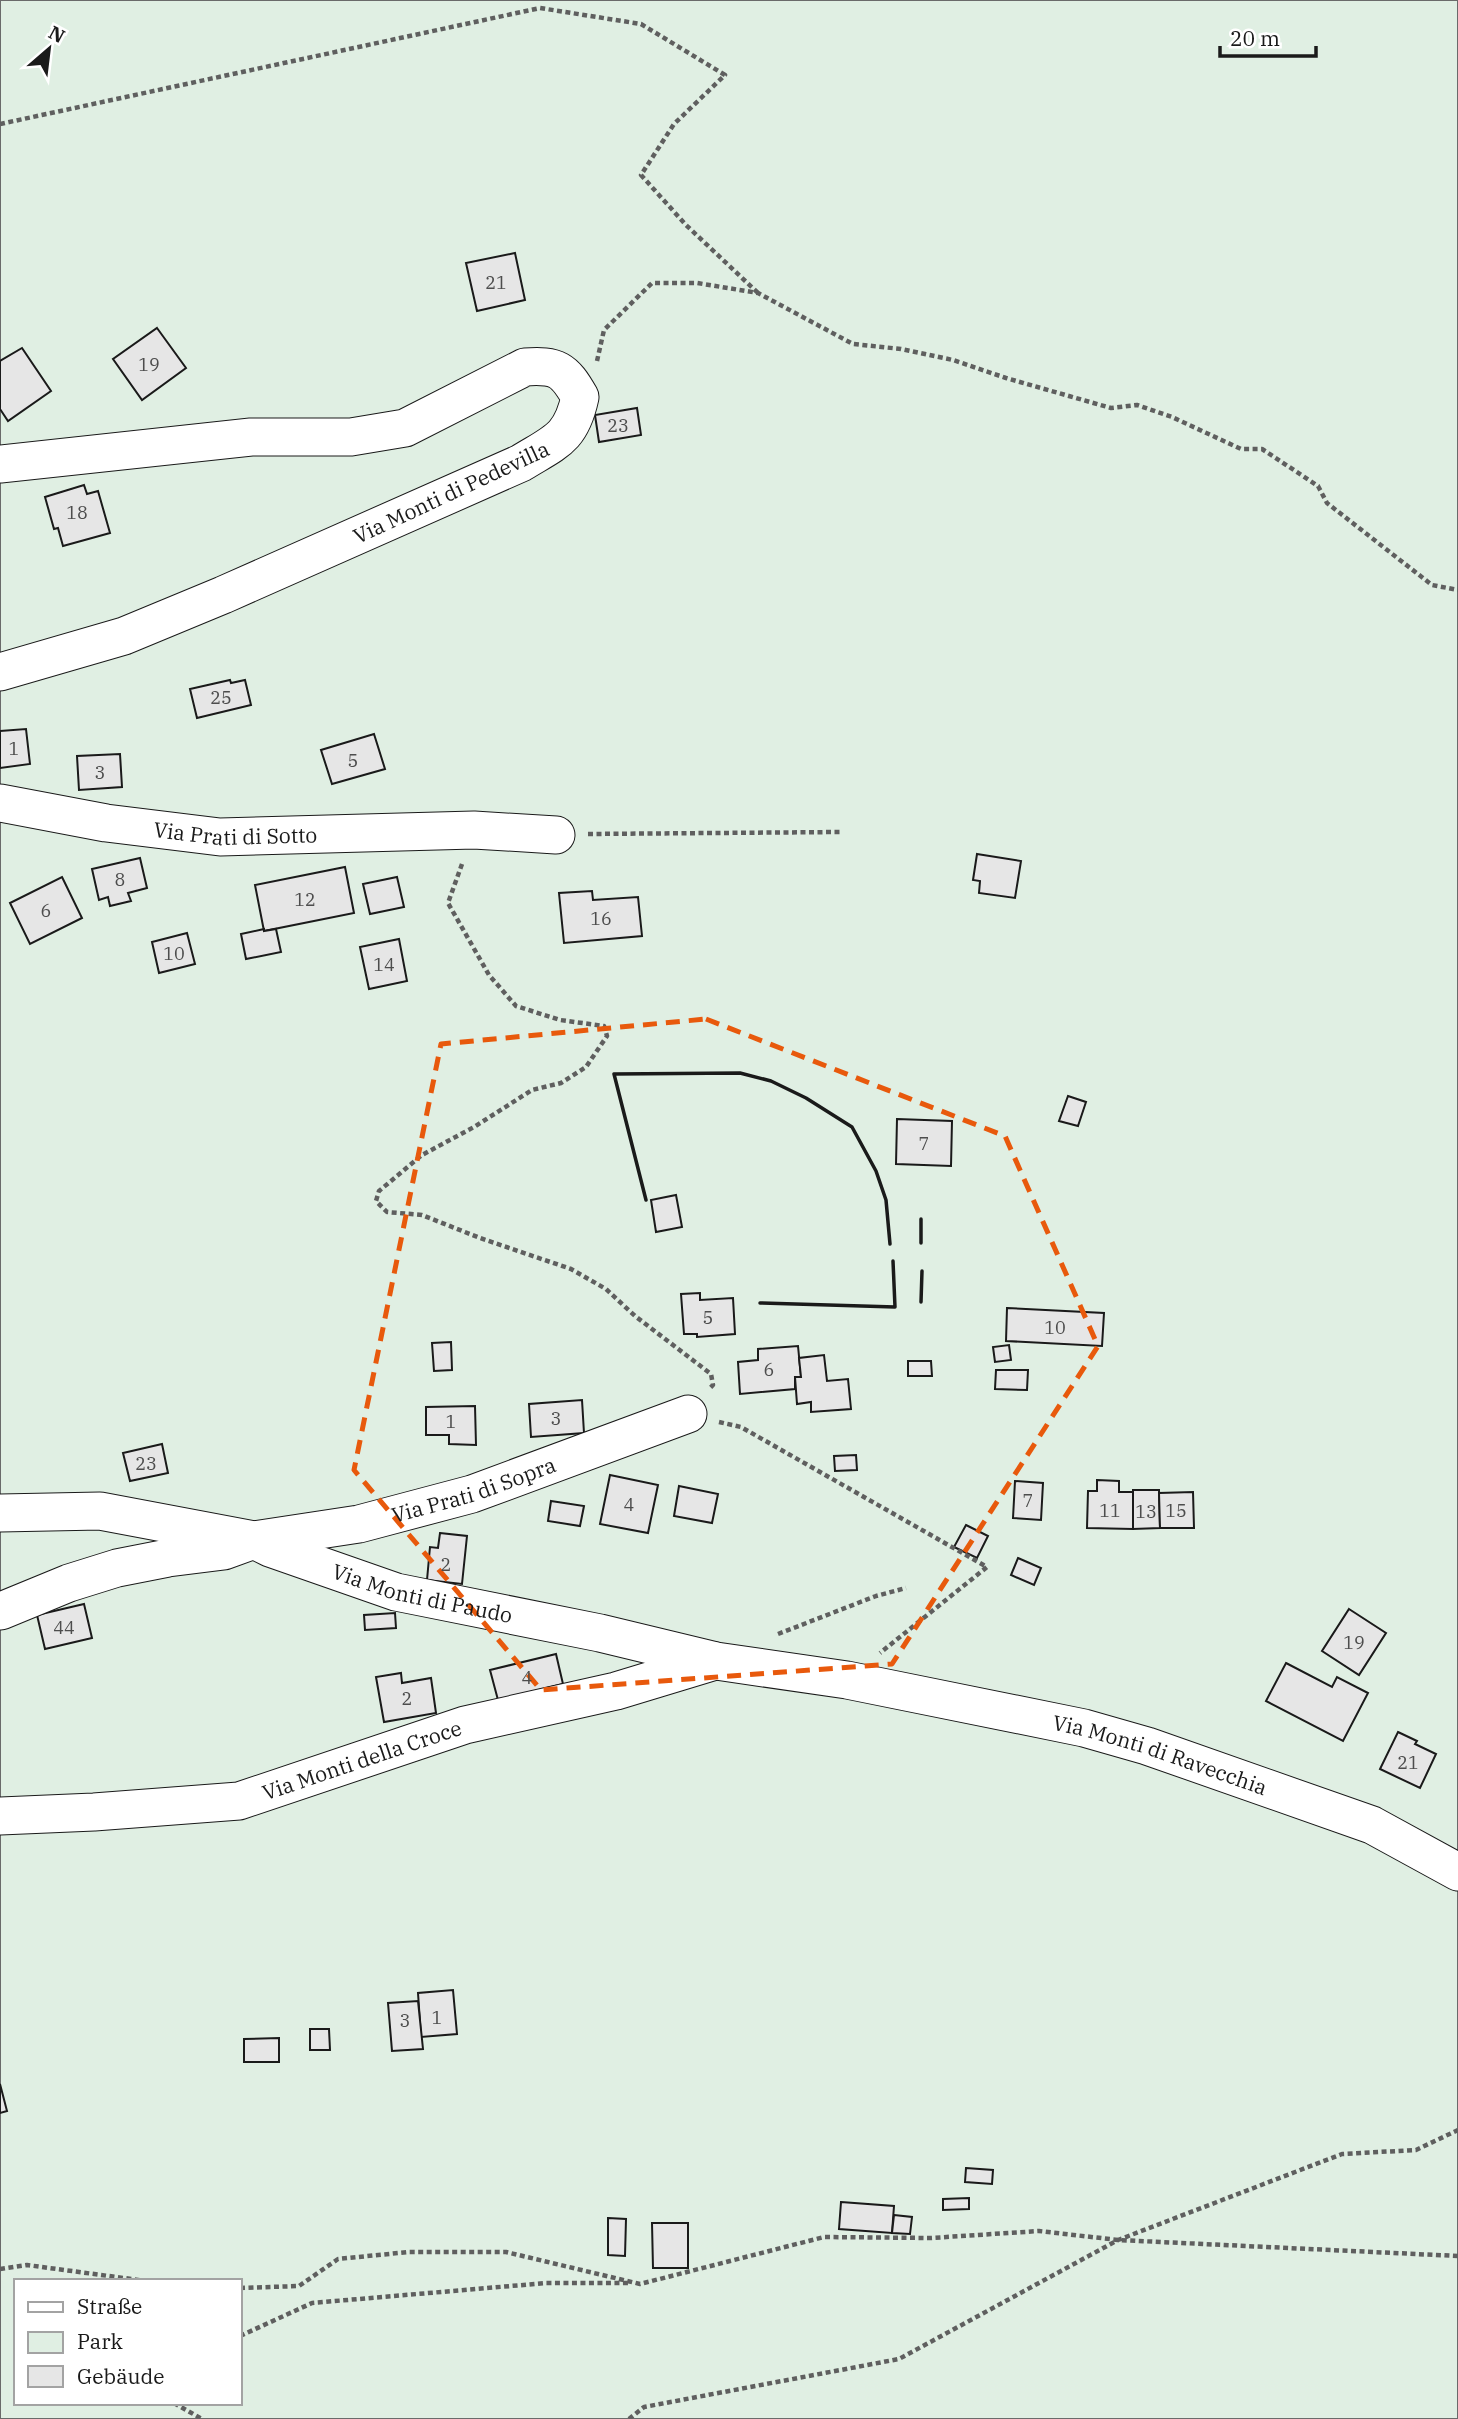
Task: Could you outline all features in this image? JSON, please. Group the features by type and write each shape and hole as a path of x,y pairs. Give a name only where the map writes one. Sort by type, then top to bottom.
{"street":[{"path":"0,464 251,437 351,437 405,428 525,367 546,366 568,375"},
{"name":"Via Monti di Pedevilla","path":"0,672 124,636 365,534 521,463 562,438 575,419 580,397 568,375"},
{"name":"Via Prati di Sotto","path":"0,803 106,823 220,837 474,830 556,835"},
{"name":"Via Prati di Sopra","path":"254,1540 359,1524 472,1494 688,1414"},
{"name":"Via Monti di Paudo","path":"0,1513 100,1511 254,1540 396,1592 600,1633 716,1661 847,1680"},
{"path":"1,1611 69,1583 117,1568 225,1551 254,1540"},
{"name":"Via Monti della Croce","path":"0,1816 239,1801 465,1725 616,1691 716,1661"},
{"name":"Via Monti di Ravecchia","path":"847,1680 1084,1728 1147,1746 1372,1825 1458,1872"}],"path":[{"path":"0,124 540,8 641,24 725,75 674,124 641,176 686,225 758,293 853,344 901,349 953,360 1111,408 1137,405 1172,417 1241,449 1262,449 1318,486 1327,503 1432,585 1458,590"},
{"path":"568,375 595,371 604,330 652,283 697,283 758,293"},
{"path":"474,830 448,903 488,975 516,1006 560,1020 604,1026 607,1036 586,1067 561,1083 532,1090 474,1127 422,1155 379,1191 376,1201 387,1212 422,1215 571,1269 606,1289 635,1316 711,1374 713,1385 688,1414 741,1427 987,1567 847,1680"},
{"path":"556,835 839,832"},
{"path":"766,1639 876,1596 906,1588"},
{"path":"629,2419 644,2407 899,2359 1118,2240 1342,2154 1416,2150 1458,2130"},
{"path":"242,2335 312,2303 546,2283 640,2284 824,2237 931,2238 1039,2231 1118,2240 1458,2256"},
{"path":"242,2288 299,2286 338,2259 410,2252 506,2252 640,2284"},
{"path":"0,2269 27,2265 131,2279"},
{"path":"178,2405 202,2419"}],"highlighted area":[{"path":"706,1019 1005,1136 1098,1346 892,1664 541,1690 354,1470 441,1044"}],"green space":[{"path":"0,0 1458,0 1458,2419 0,2419"}],"building":[{"path":"515,253 525,300 477,311 466,263"},
{"path":"157,328 186,368 142,400 113,359"},
{"path":"22,348 51,391 8,421 0,409 0,361"},
{"path":"637,408 641,435 599,442 595,415"},
{"path":"84,485 87,494 98,491 110,533 63,546 58,528 54,529 45,497"},
{"path":"230,680 231,683 245,680 251,705 197,718 190,689"},
{"path":"26,729 30,764 0,768 0,731"},
{"path":"374,734 385,769 332,784 321,750"},
{"path":"120,754 122,787 79,790 77,756"},
{"path":"977,854 1021,861 1015,898 979,893 980,881 973,880"},
{"path":"140,858 147,888 128,893 131,901 110,906 108,897 99,900 92,869"},
{"path":"345,867 354,913 264,931 255,885"},
{"path":"62,877 82,918 30,944 10,903"},
{"path":"397,877 404,907 370,914 363,884"},
{"path":"592,891 593,900 638,897 642,936 564,943 559,893"},
{"path":"276,929 281,952 246,959 241,934"},
{"path":"187,933 195,964 159,973 152,942"},
{"path":"399,939 407,981 369,989 360,947"},
{"path":"1068,1096 1086,1102 1078,1126 1059,1121"},
{"path":"897,1119 952,1121 951,1166 896,1164"},
{"path":"676,1195 682,1227 656,1232 651,1200"},
{"path":"700,1293 700,1300 733,1298 735,1334 697,1337 697,1334 684,1334 681,1294"},
{"path":"1007,1308 1104,1313 1102,1346 1006,1341"},
{"path":"451,1342 452,1370 434,1371 432,1343"},
{"path":"1009,1345 1011,1360 995,1362 993,1347"},
{"path":"798,1346 801,1377 795,1377 795,1389 740,1394 738,1362 758,1360 758,1349"},
{"path":"824,1355 827,1381 848,1379 851,1409 811,1412 811,1402 797,1404 795,1377 801,1377 799,1358"},
{"path":"908,1361 931,1361 932,1376 908,1376"},
{"path":"996,1370 1028,1370 1027,1390 995,1389"},
{"path":"582,1400 584,1433 531,1437 529,1404"},
{"path":"475,1406 476,1445 449,1444 449,1435 426,1435 426,1407"},
{"path":"162,1444 168,1473 130,1481 123,1453"},
{"path":"856,1455 857,1470 835,1471 834,1456"},
{"path":"610,1475 658,1485 648,1533 600,1524"},
{"path":"1097,1480 1119,1481 1119,1492 1133,1492 1133,1529 1087,1528 1088,1491 1097,1491"},
{"path":"1015,1481 1043,1483 1041,1520 1013,1518"},
{"path":"679,1486 718,1494 712,1523 674,1516"},
{"path":"1133,1490 1159,1490 1160,1528 1133,1529"},
{"path":"1193,1492 1194,1528 1160,1528 1159,1493"},
{"path":"551,1501 584,1506 580,1526 548,1521"},
{"path":"966,1525 988,1536 977,1558 954,1547"},
{"path":"440,1533 467,1536 462,1584 427,1580 430,1547 438,1548"},
{"path":"1018,1558 1041,1568 1034,1585 1011,1575"},
{"path":"84,1604 92,1638 45,1649 37,1615"},
{"path":"1349,1609 1386,1633 1359,1675 1322,1651"},
{"path":"395,1613 396,1628 365,1630 364,1615"},
{"path":"556,1654 563,1684 498,1700 490,1670"},
{"path":"1286,1663 1332,1687 1337,1677 1368,1693 1343,1741 1266,1701"},
{"path":"401,1673 402,1683 431,1678 436,1713 384,1722 376,1677"},
{"path":"1398,1732 1436,1754 1420,1788 1380,1769"},
{"path":"453,1990 457,2034 421,2037 418,1993"},
{"path":"418,2001 423,2049 392,2051 388,2003"},
{"path":"310,2029 329,2029 330,2050 310,2050"},
{"path":"279,2038 279,2062 244,2062 244,2039"},
{"path":"0,2084 7,2111 0,2113"},
{"path":"966,2168 993,2170 992,2184 965,2182"},
{"path":"969,2198 969,2209 943,2210 943,2199"},
{"path":"841,2202 894,2206 892,2233 839,2229"},
{"path":"894,2215 912,2217 910,2234 892,2233"},
{"path":"608,2218 626,2219 625,2256 608,2255"},
{"path":"652,2223 688,2223 688,2268 653,2268"}],"wall":[{"path":"646,1200 614,1074 740,1073 771,1081 806,1098 852,1127 876,1171 886,1200 890,1244"},
{"path":"921,1219 921,1243"},
{"path":"760,1303 895,1307 893,1261"},
{"path":"921,1302 922,1271"}]}
